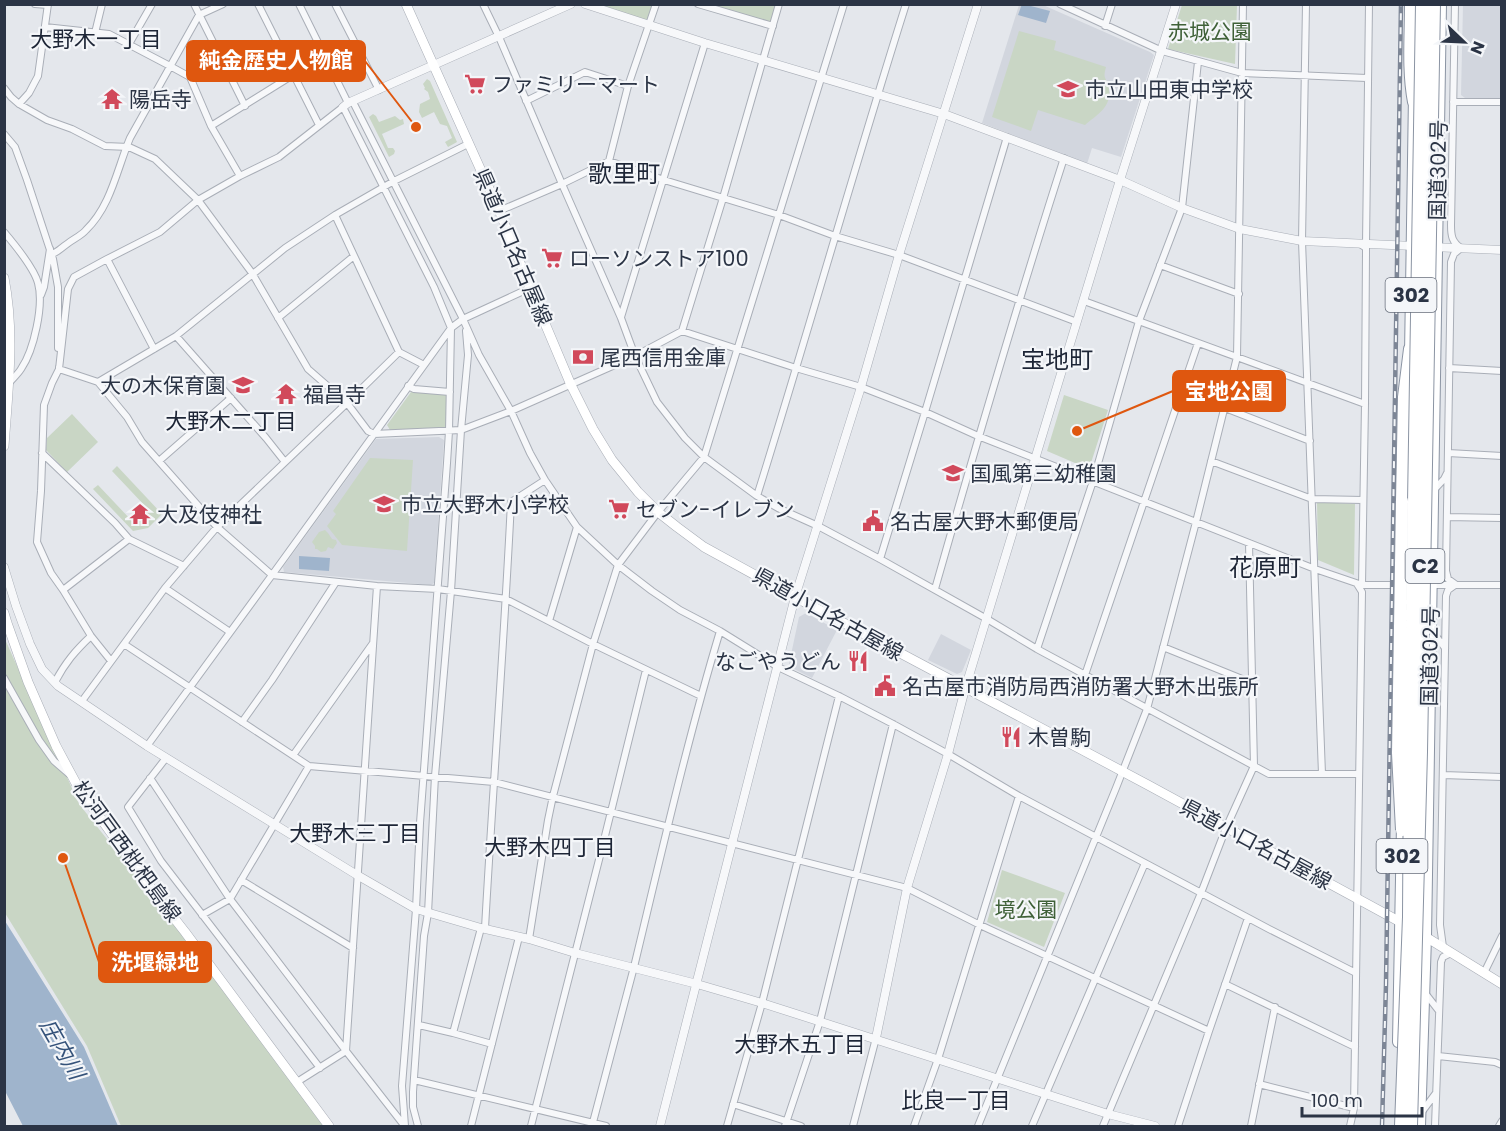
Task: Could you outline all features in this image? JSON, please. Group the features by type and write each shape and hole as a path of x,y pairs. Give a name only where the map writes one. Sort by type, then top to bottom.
{"highway":[{"path":"1413,4 1410,62 1414,102"},
{"name":"C2","path":"1401,1126 1409,890 1422,4"},
{"name":"C2","path":"1412,1126 1434,4"},
{"name":"国道302号","path":"1420,1126 1426,937 1441,4"},
{"name":"国道302号","path":"1395,1126 1401,922 1414,102"},
{"path":"1409,890 1402,831 1398,753 1404,397 1410,349"}],"main road":[{"name":"県道小口名古屋線","path":"406,4 499,211 571,385 593,429 612,460 658,512 704,547 1401,922 1502,984"},
{"path":"4,278 10,328 4,446"},
{"name":"松河戸西枇杷島線","path":"4,613 28,682 56,746 78,787 329,1126"}],"street":[{"path":"19,104 29,93 38,76 48,5 35,4"},
{"path":"95,33 102,4"},
{"path":"129,44 152,4"},
{"path":"194,4 245,106"},
{"path":"51,252 58,252 64,245 85,231 94,220 106,201 126,147 199,15 223,4"},
{"path":"258,4 319,125"},
{"path":"299,4 348,104 384,187 434,287 451,328 449,431 402,1086 405,1126"},
{"path":"335,4 380,90"},
{"path":"483,4 657,402 685,438 704,457 756,496 880,559 1037,650 1269,774 1359,774"},
{"path":"111,662 91,636 51,573 37,542 44,405 59,369 68,289 74,277 160,232 198,200 279,157 348,104 571,4"},
{"path":"585,4 705,43 944,114 1064,158 1182,208 1240,229 1302,241 1502,250"},
{"path":"609,161 628,87 656,4"},
{"path":"698,4 773,26"},
{"path":"4,88 19,104 47,120 72,129 105,146 126,147 155,159 198,200 252,273 308,369 347,403 368,431 374,434 461,430 571,385 635,356 682,331 779,4"},
{"path":"529,939 548,820 593,644 618,565 704,457 844,4"},
{"path":"756,496 906,4"},
{"path":"660,1126 795,597 978,4"},
{"path":"1060,4 1162,51 1242,73 1367,78"},
{"path":"1105,26 1112,4"},
{"path":"853,1126 876,1038 907,888 948,754 965,689 1176,4"},
{"path":"978,1126 1147,709 1225,408 1237,357 1243,4"},
{"path":"1306,4 1302,241 1322,774"},
{"path":"1350,1126 1354,1108 1358,899 1362,592 1359,584 1363,500 1366,252 1362,244 1369,4"},
{"path":"1455,4 1451,237 1461,248"},
{"path":"45,27 109,34 190,77 211,126 240,176"},
{"path":"621,318 705,43"},
{"path":"1037,650 1093,481 1139,321 1182,208 1198,62"},
{"path":"526,101 585,72 628,87"},
{"path":"211,126 293,75"},
{"path":"1453,102 1502,102"},
{"path":"348,104 394,181 479,354 511,411 545,480 578,527 618,565 680,610 720,631 778,667 893,724 1019,796 1356,974"},
{"path":"4,134 15,147 51,252 58,287 59,369"},
{"path":"880,559 1007,137"},
{"path":"98,382 176,336 252,273 335,215 394,181 468,144"},
{"path":"935,589 1018,300 1064,158"},
{"path":"499,211 609,161 899,255 1077,322"},
{"path":"1438,180 1452,162"},
{"path":"335,215 399,352 424,365"},
{"path":"4,232 28,264 38,282 40,298 34,338 22,368 9,383"},
{"path":"1456,584 1449,579 1446,572 1450,262 1461,248"},
{"path":"40,298 51,252"},
{"path":"278,318 354,256"},
{"path":"107,259 154,350"},
{"path":"1160,265 1239,294"},
{"path":"147,746 451,328 463,319 530,288"},
{"path":"1437,293 1450,309"},
{"path":"1084,301 1365,404"},
{"path":"418,1126 413,1107 414,1080 468,355 463,319"},
{"path":"682,331 861,387 1144,502 1359,584 1502,585"},
{"path":"176,336 285,462"},
{"path":"1085,675 1198,343"},
{"path":"82,701 165,588 217,527 399,352"},
{"path":"1449,368 1502,371"},
{"path":"59,369 98,382 127,417 142,442 217,527 272,576 438,589 506,599 701,696"},
{"path":"408,386 450,392"},
{"path":"159,461 231,398"},
{"path":"1225,408 1310,441"},
{"path":"42,453 129,539 184,566"},
{"path":"1448,453 1502,456"},
{"path":"1212,461 1312,499 1363,500"},
{"path":"1433,492 1448,470"},
{"path":"453,1033 483,928 511,502 545,480"},
{"path":"1447,517 1502,518"},
{"path":"549,621 578,527"},
{"path":"63,590 129,539"},
{"path":"1103,1126 1226,828 1254,766 1249,543"},
{"path":"4,567 30,644 42,669 55,682 166,758 416,909 762,1003 1108,1114 1155,1126"},
{"path":"242,722 336,582"},
{"path":"1436,1126 1441,963 1447,950 1440,925 1447,593 1456,584"},
{"path":"346,1051 377,586"},
{"path":"165,588 230,632"},
{"path":"1430,628 1445,648"},
{"path":"592,1125 701,696 720,631"},
{"path":"55,682 74,652 91,636"},
{"path":"294,754 373,643"},
{"path":"124,644 309,766 494,782 907,888 980,925 1209,1030"},
{"path":"1163,647 1252,683"},
{"path":"531,1126 646,670"},
{"path":"4,678 39,740 54,761 73,777"},
{"path":"727,1126 762,1003 839,696"},
{"path":"786,1124 820,1021 893,724"},
{"path":"166,758 128,807 161,861 320,1068"},
{"path":"202,915 230,899 309,766"},
{"path":"1443,775 1502,777"},
{"path":"150,778 230,899 405,1126"},
{"path":"914,1126 938,1059 1019,796"},
{"path":"1032,1126 1145,863"},
{"path":"241,880 353,948"},
{"path":"1179,1126 1248,918"},
{"path":"1484,973 1502,936"},
{"path":"471,1126 519,938"},
{"path":"1225,984 1355,1047"},
{"path":"1424,993 1437,1008 1439,1014"},
{"path":"1251,1126 1275,1007"},
{"path":"418,1025 492,1044"},
{"path":"297,1082 346,1051"},
{"path":"1438,1056 1495,1062 1502,1065"},
{"path":"414,1080 592,1125 606,1126"},
{"path":"1259,1084 1354,1108"},
{"path":"1421,1113 1436,1095 1437,1090"},
{"path":"734,1104 786,1124 801,1126"},
{"path":"1499,1126 1502,1121"}],"shaded area":[{"name":"市立山田東中学校","path":"1019,5 1043,5 1154,55 1121,157 1092,148 1087,164 982,123"},
{"path":"1463,5 1501,5 1501,98 1465,98 1461,95"},
{"name":"市立大野木小学校","path":"439,437 444,440 434,583 431,585 284,572 283,567 376,439"},
{"path":"806,613 837,630 812,678 790,667 789,664 799,617"},
{"path":"941,634 971,650 962,672 957,674 928,660"}],"green space":[{"path":"594,5 654,5 647,20"},
{"path":"704,5 777,5 771,23"},
{"name":"赤城公園","path":"1182,5 1237,5 1235,64 1168,49"},
{"path":"1019,31 1056,41 1054,50 1106,67 1109,99 1104,109 1085,125 1038,110 1031,131 992,117"},
{"path":"427,79 430,81 457,142 448,147 445,142 452,138 447,126 440,124 434,112 422,118 419,112 420,104 430,99 423,84"},
{"path":"373,114 379,122 395,116 400,120 403,119 404,124 382,134 388,148 393,148 395,151 389,157 369,117"},
{"path":"411,392 447,394 446,429 390,430 387,425"},
{"path":"1064,395 1108,410 1089,469 1047,451"},
{"path":"72,414 98,442 67,472 46,450 47,438"},
{"path":"370,458 413,460 407,551 342,545 327,526 336,514 333,511"},
{"path":"117,466 162,514 148,528 133,531 93,489 98,485 132,521 146,507 112,471"},
{"path":"1317,502 1355,504 1354,575 1318,560"},
{"path":"325,530 337,543 333,549 328,547 326,551 321,552 315,549 312,542 319,532"},
{"path":"4,637 79,804 216,976 323,1126 121,1126 87,1046 5,913"},
{"name":"境公園","path":"1002,870 1065,893 1044,947 987,922"}],"water":[{"path":"1022,4 1050,11 1046,23 1018,15"},
{"path":"299,556 330,558 329,571 299,569"},
{"name":"庄内川","path":"5,921 84,1047 118,1126 23,1126 5,1091"}],"railway":[{"path":"1382,1126 1401,4"}],"place":[{"name":"ファミリーマート","path":"475,84"},
{"name":"市立山田東中学校","path":"1068,89"},
{"name":"陽岳寺","path":"112,99"},
{"name":"純金歴史人物館","path":"416,127"},
{"name":"ローソンストア100","path":"552,258"},
{"name":"尾西信用金庫","path":"583,357"},
{"name":"大の木保育園","path":"243,385"},
{"name":"福昌寺","path":"286,394"},
{"name":"宝地公園","path":"1077,431"},
{"name":"国風第三幼稚園","path":"953,473"},
{"name":"市立大野木小学校","path":"384,504"},
{"name":"セブン-イレブン","path":"619,509"},
{"name":"大及伎神社","path":"140,514"},
{"name":"名古屋大野木郵便局","path":"873,521"},
{"name":"なごやうどん","path":"858,661"},
{"name":"名古屋市消防局西消防署大野木出張所","path":"885,686"},
{"name":"木曽駒","path":"1011,737"},
{"name":"洗堰緑地","path":"63,858"}],"district":[{"name":"大野木一丁目","path":"96,39"},
{"name":"歌里町","path":"624,173"},
{"name":"宝地町","path":"1057,359"},
{"name":"大野木二丁目","path":"231,421"},
{"name":"花原町","path":"1265,567"},
{"name":"大野木三丁目","path":"355,833"},
{"name":"大野木四丁目","path":"550,847"},
{"name":"大野木五丁目","path":"800,1044"},
{"name":"比良一丁目","path":"956,1100"}]}
